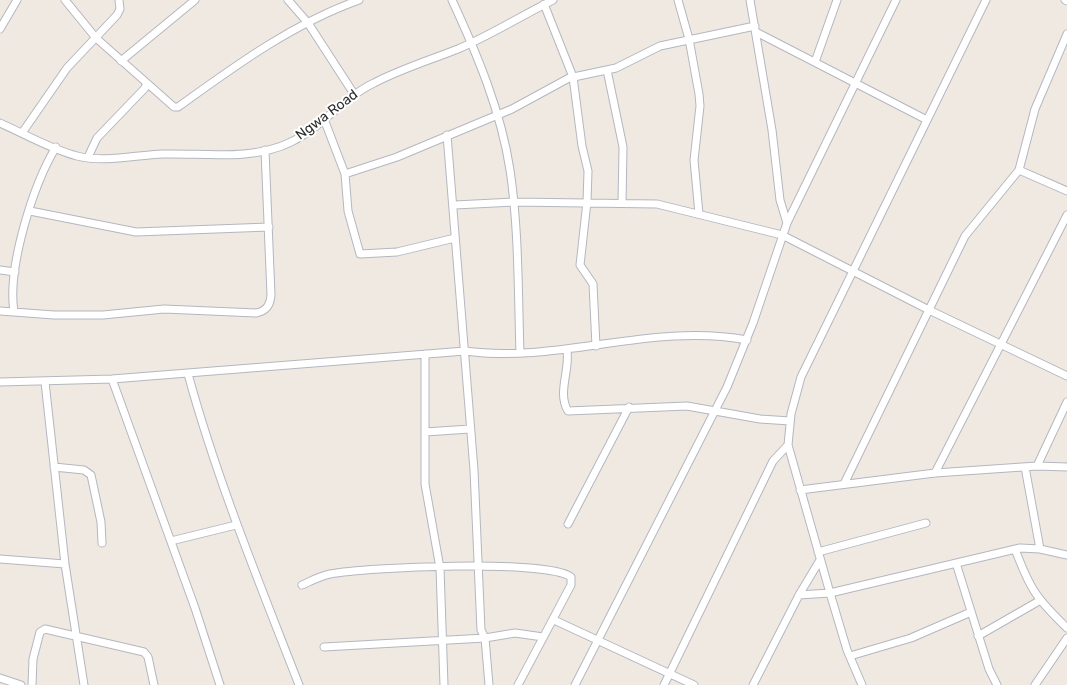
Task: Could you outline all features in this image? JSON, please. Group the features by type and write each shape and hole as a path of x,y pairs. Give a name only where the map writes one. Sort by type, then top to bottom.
{"street":[{"path":"0,29 17,0"},
{"path":"65,0 96,38 146,85 170,105 178,107 253,54 332,10 358,0"},
{"path":"22,133 67,68 119,12 119,0"},
{"path":"121,61 196,0"},
{"path":"288,0 308,23 354,94"},
{"path":"452,0 471,42 498,114 507,153 514,202 520,353"},
{"name":"Ngwa Road","path":"0,123 76,155 88,157 118,158 265,150 293,141 354,94 406,67 471,42 553,0"},
{"path":"678,0 689,39 700,106 694,160 699,214"},
{"path":"750,0 772,130 780,200 787,224"},
{"path":"815,62 838,0"},
{"path":"575,685 715,411 746,340 782,235 896,0"},
{"path":"854,685 860,682 830,593 788,445 790,421 800,377 986,0"},
{"path":"544,4 573,77 582,146 588,171 587,202 580,265 593,284 596,346"},
{"path":"346,174 397,157 447,134 512,109 573,77 607,70 629,62 653,48 689,39 755,29 927,120"},
{"path":"844,484 969,229 1020,170 1035,110 1067,34"},
{"path":"607,70 623,147 622,203"},
{"path":"88,157 97,138 146,85"},
{"path":"324,119 346,174 348,211 360,254 397,252 455,238"},
{"path":"447,134 455,205 455,238 474,470 481,630 485,638 489,685"},
{"path":"14,312 15,272 30,211 38,180 56,147"},
{"path":"0,311 103,315 164,308 260,312 268,307 270,301 265,150"},
{"path":"1020,170 1067,192"},
{"path":"455,205 514,202 657,204 782,235 929,310 1067,376"},
{"path":"30,211 136,232 269,227"},
{"path":"935,474 1002,346 1067,215"},
{"path":"0,270 15,272"},
{"path":"0,382 45,382 188,374 465,351 491,354 568,350 684,335 714,335 746,340"},
{"path":"568,350 568,366 563,392 568,411 686,406 760,420 790,421"},
{"path":"425,354 426,495 431,511 440,568 444,685"},
{"path":"188,374 202,426 236,524 299,685"},
{"path":"112,379 171,541 220,685"},
{"path":"45,382 65,564 84,685"},
{"path":"1037,466 1067,402"},
{"path":"568,524 629,407"},
{"path":"425,432 470,429"},
{"path":"664,685 773,461 788,445"},
{"path":"800,490 935,474 1025,466 1067,467"},
{"path":"1025,466 1040,549"},
{"path":"54,467 84,470 91,475 101,522 102,543"},
{"path":"753,685 819,556 926,523"},
{"path":"171,541 236,524"},
{"path":"798,595 830,593 1015,550 1040,549 1067,556"},
{"path":"1015,550 1028,584 1039,601 1067,628"},
{"path":"0,559 65,564"},
{"path":"956,563 989,669 997,685"},
{"path":"302,585 322,576 340,573 440,568 532,567 555,570 570,575 571,585 518,685"},
{"path":"978,636 1039,601"},
{"path":"850,656 911,638 971,612"},
{"path":"554,620 694,685"},
{"path":"32,685 33,659 42,630 48,629 144,652 148,657 154,685"},
{"path":"324,647 485,638 515,633 543,637"},
{"path":"1035,685 1067,638"},
{"path":"0,678 21,685"}]}
